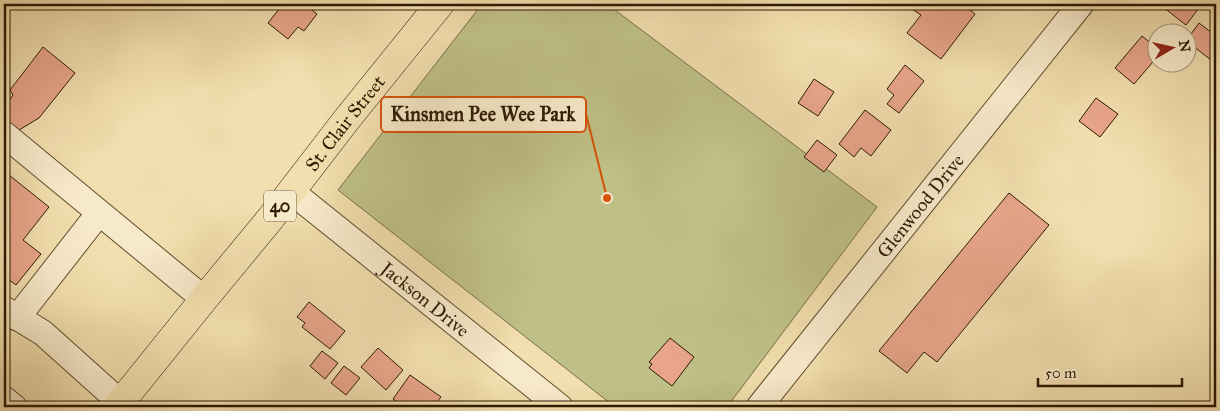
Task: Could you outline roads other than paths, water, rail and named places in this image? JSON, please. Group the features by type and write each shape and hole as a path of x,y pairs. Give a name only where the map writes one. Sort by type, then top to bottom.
{"main road":[{"name":"St. Clair Street","path":"119,405 292,192 347,119 440,4"}],"street":[{"name":"Glenwood Drive","path":"758,407 1081,4"},
{"path":"4,134 204,299"},
{"name":"Jackson Drive","path":"292,192 560,407"},
{"path":"99,212 11,314 43,334 119,405"},
{"path":"4,399 14,407"}],"place":[{"name":"Kinsmen Pee Wee Park","path":"607,198"}]}
